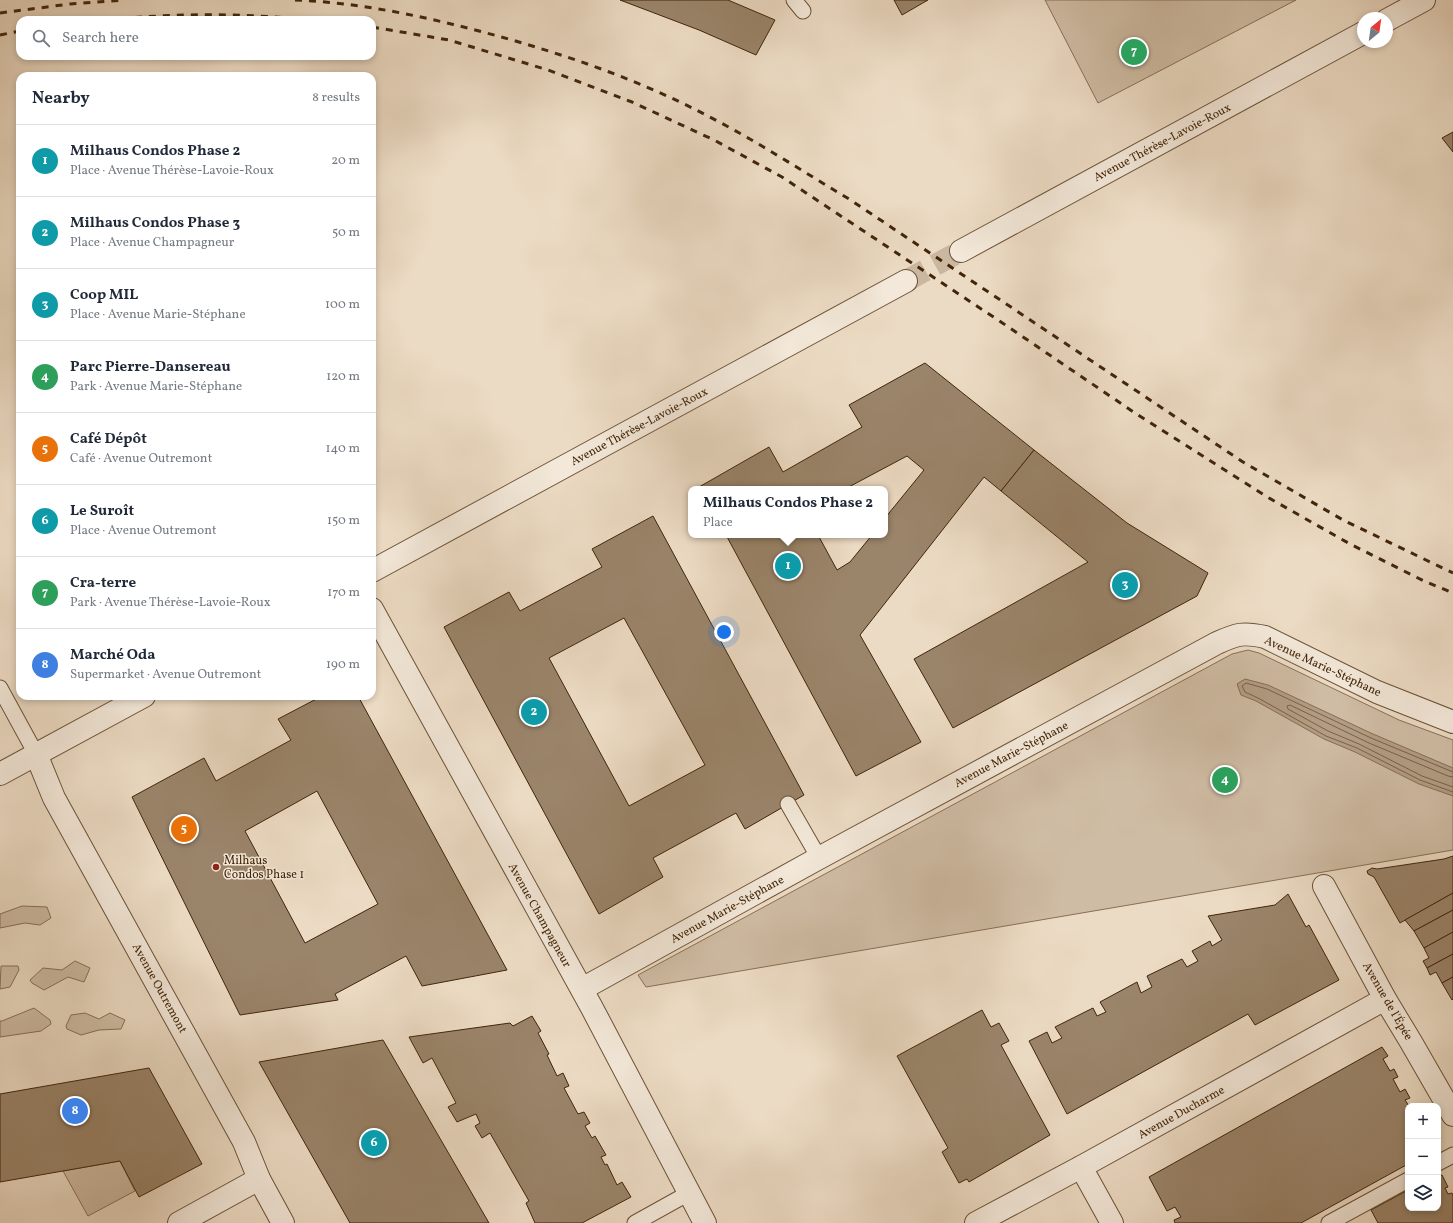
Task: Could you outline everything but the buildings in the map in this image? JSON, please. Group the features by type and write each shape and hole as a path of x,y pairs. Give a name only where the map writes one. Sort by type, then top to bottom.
{"street":[{"path":"1393,17 1424,0"},
{"name":"Avenue Thérèse-Lavoie-Roux","path":"961,251 1357,36"},
{"name":"Avenue Thérèse-Lavoie-Roux","path":"376,569 906,282"},
{"name":"Avenue Champagneur","path":"376,616 582,989 705,1223"},
{"name":"Avenue Marie-Stéphane","path":"582,989 819,858 1234,635 1249,634 1264,638 1377,692 1453,722"},
{"path":"0,774 137,700"},
{"name":"Avenue Outremont","path":"36,754 54,798 244,1142 258,1179 283,1223"},
{"name":"Avenue de l'Épée","path":"1324,886 1384,999 1411,1042 1453,1115"},
{"name":"Avenue Ducharme","path":"976,1223 1081,1167 1384,999"},
{"path":"1081,1167 1112,1223"},
{"path":"179,1223 258,1179"}],"lane":[{"path":"0,688 36,754"},
{"path":"788,804 819,858"},
{"path":"1441,1161 1453,1155"},
{"path":"1329,1223 1405,1182"},
{"path":"634,1223 689,1193"}],"shaded area":[{"path":"1045,0 1296,0 1098,103"},
{"path":"1248,650 1259,653 1399,720 1453,740 1453,850 646,987 638,975 1232,654"},
{"path":"22,906 47,907 51,918 40,925 25,923 0,928 0,914"},
{"path":"75,961 90,968 84,982 68,977 44,990 32,983 30,980 43,968 62,970"},
{"path":"1,966 18,966 19,970 10,987 0,989"},
{"path":"34,1008 50,1020 51,1024 41,1031 0,1037 0,1021"},
{"path":"85,1013 99,1019 110,1013 125,1020 121,1029 99,1030 81,1035 67,1029 66,1026 71,1015"},
{"path":"120,1161 135,1191 88,1216 63,1171"}],"water":[{"path":"1245,679 1268,685 1373,734 1453,768 1453,796 1419,784 1355,752 1324,739 1256,701 1241,695 1237,684"}],"tunnel":[{"path":"906,281 961,251"}],"railway":[{"path":"0,13 70,4 124,0"},
{"path":"295,0 377,9 431,19 485,33 537,47 586,64 635,82 683,103 742,135 849,199 1243,462 1343,520 1453,573"},
{"path":"158,16 259,16"},
{"path":"376,28 449,40 548,70 632,102 714,140 782,177 1135,413 1269,498 1350,544 1424,581 1453,593"},
{"path":"0,35 16,32"}],"place":[{"name":"Cra-terre","path":"1134,52"},
{"name":"Milhaus Condos Phase 2","path":"788,566"},
{"name":"Coop MIL","path":"1125,585"},
{"name":"Milhaus Condos Phase 3","path":"534,712"},
{"name":"Parc Pierre-Dansereau","path":"1225,780"},
{"name":"Café Dépôt","path":"184,829"},
{"name":"Milhaus Condos Phase 1","path":"216,867"},
{"name":"Marché Oda","path":"75,1111"},
{"name":"Le Suroît","path":"374,1143"}]}
